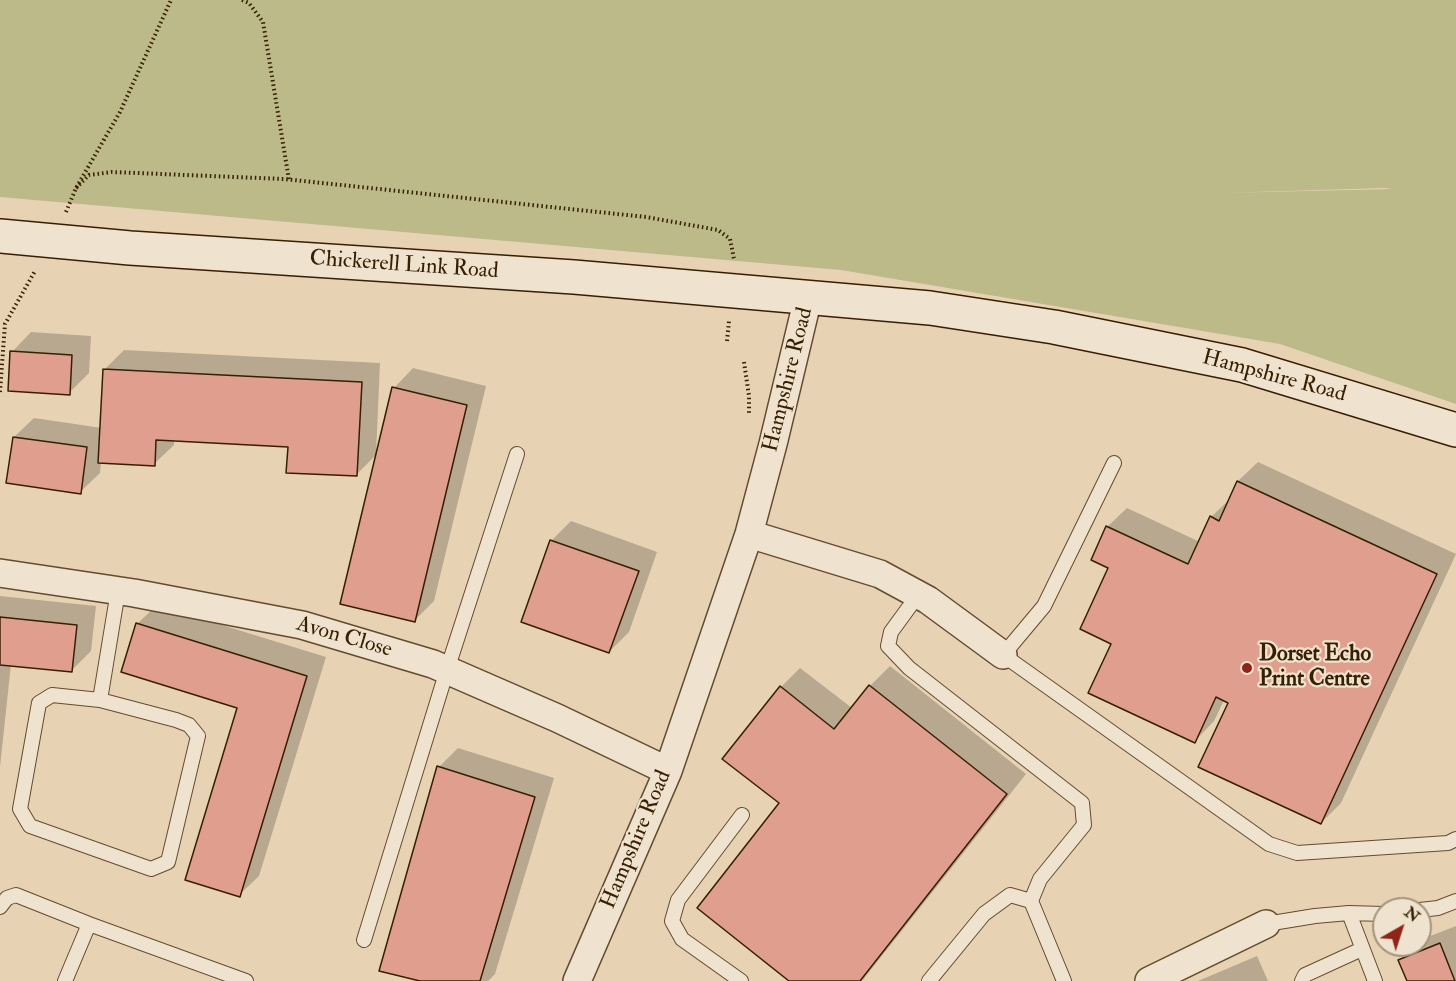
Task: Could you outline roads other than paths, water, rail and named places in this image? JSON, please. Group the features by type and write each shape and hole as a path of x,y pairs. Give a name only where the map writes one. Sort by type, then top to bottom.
{"main road":[{"name":"Chickerell Link Road","path":"0,236 130,248 574,277 808,298"},
{"name":"Hampshire Road","path":"808,298 930,308 1042,325 1242,365 1456,430"}],"street":[{"name":"Hampshire Road","path":"576,981 668,771 749,534 808,298"},
{"path":"749,534 880,574 918,595 1003,655"},
{"name":"Avon Close","path":"0,573 118,591 302,625 433,664 557,718 668,771"},
{"path":"1149,981 1266,924"}],"lane":[{"path":"364,940 447,670 517,454"},
{"path":"1114,463 1044,606 1003,655 1269,844 1297,853 1448,843 1456,839"},
{"path":"100,700 118,591"},
{"path":"918,595 891,632 888,646 909,668 1082,803 1084,825 1040,879 1030,901 1064,981"},
{"path":"52,695 100,700 177,720 189,725 198,736 171,855 168,862 151,869 30,826 20,809 39,703 52,695"},
{"path":"741,981 682,939 672,921 678,900 742,815"},
{"path":"0,907 7,898 16,895 246,981"},
{"path":"929,981 984,914 1010,895 1030,901"},
{"path":"1432,909 1456,901"},
{"path":"1349,913 1375,981"},
{"path":"1266,924 1315,916 1372,914"},
{"path":"65,981 89,924"},
{"path":"1302,981 1305,975 1362,950"}],"place":[{"name":"Dorset Echo Print Centre","path":"1247,668"}]}
